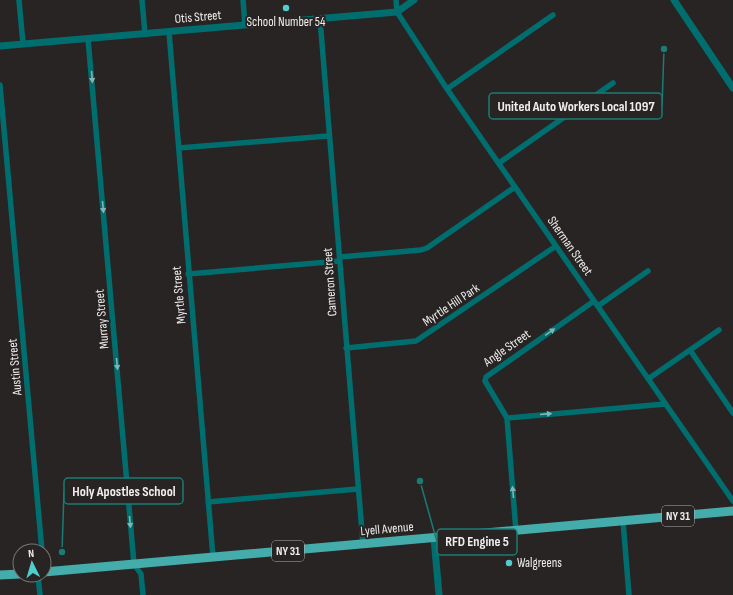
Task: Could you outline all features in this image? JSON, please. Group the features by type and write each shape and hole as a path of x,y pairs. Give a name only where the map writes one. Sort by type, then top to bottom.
{"main road":[{"name":"Lyell Avenue","path":"52,570 733,511"},
{"path":"0,575 12,574"}],"street":[{"path":"19,0 23,44"},
{"path":"142,0 145,34"},
{"path":"243,0 245,25"},
{"name":"Sherman Street","path":"396,0 397,12 447,89 733,501"},
{"path":"397,12 414,0"},
{"path":"674,0 733,88"},
{"name":"Otis Street","path":"0,46 397,12"},
{"path":"447,89 553,15"},
{"name":"Cameron Street","path":"320,19 328,136 340,259 363,544"},
{"name":"Myrtle Street","path":"168,32 213,557"},
{"name":"Murray Street","path":"88,38 134,564 141,574 143,595"},
{"path":"499,163 613,83"},
{"name":"Austin Street","path":"0,85 41,543"},
{"path":"179,148 328,136"},
{"path":"188,274 422,250 515,187"},
{"name":"Myrtle Hill Park","path":"346,348 416,341 556,246"},
{"path":"598,306 648,271"},
{"name":"Angle Street","path":"516,531 507,418 505,412 486,385 486,377 594,301"},
{"path":"648,379 718,330"},
{"path":"690,350 733,413"},
{"path":"507,418 665,404"},
{"path":"208,502 358,489"},
{"path":"623,521 629,595"},
{"path":"434,538 439,595"},
{"path":"39,583 40,595"}],"place":[{"name":"School Number 54","path":"286,8"},
{"name":"United Auto Workers Local 1097","path":"664,49"},
{"name":"RFD Engine 5","path":"420,481"},
{"name":"Holy Apostles School","path":"62,552"},
{"name":"Walgreens","path":"509,563"}]}
